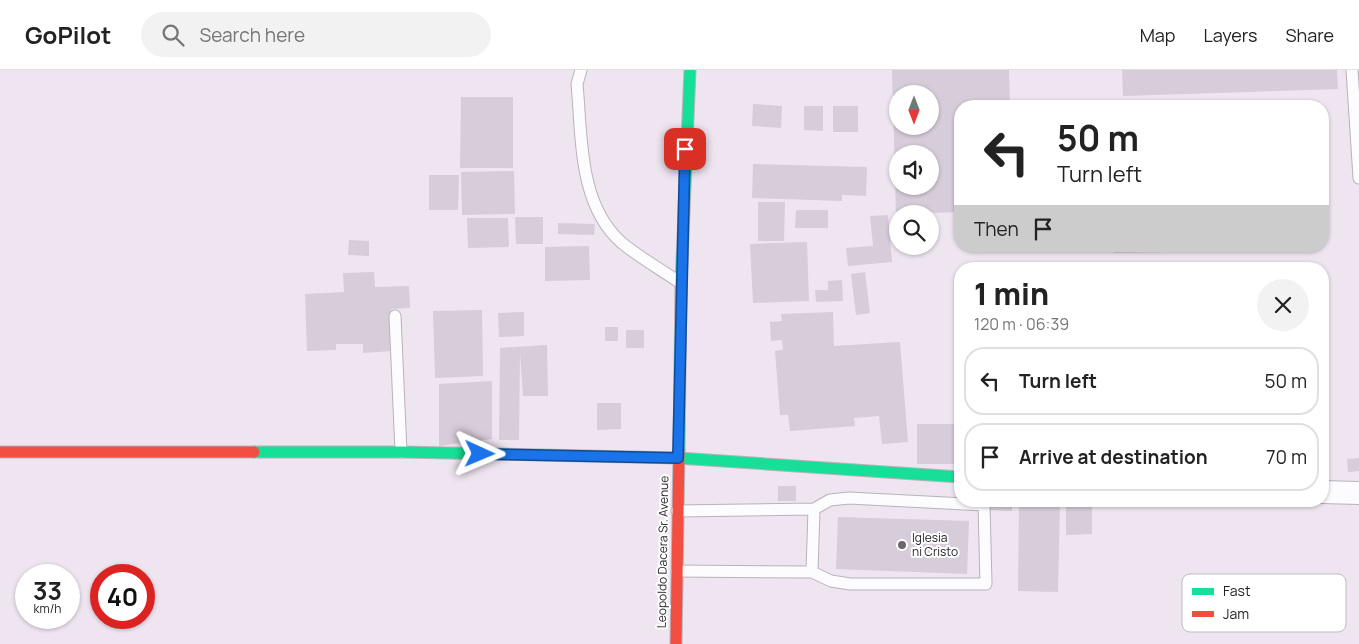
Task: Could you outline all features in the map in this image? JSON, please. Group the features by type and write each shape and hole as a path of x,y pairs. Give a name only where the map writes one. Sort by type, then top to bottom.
{"street":[{"name":"Leopoldo Dacera Sr. Avenue","path":"676,644 681,283 690,70"},
{"path":"0,452 401,452 678,458 954,477"},
{"path":"1329,492 1359,493"}],"lane":[{"path":"581,70 577,84 587,181 595,203 604,222 621,242 681,283"},
{"path":"1352,70 1359,178"},
{"path":"395,316 401,452"},
{"path":"677,511 814,509 830,500 849,498 954,503"},
{"path":"677,571 812,572 831,581 850,584 986,584 984,507"},
{"path":"812,572 814,509"}],"building":[{"path":"892,70 1009,70 1010,100 954,100 954,212 939,213 939,205 896,205 895,195 939,195 939,145 894,145 894,135 939,135 939,85 892,85"},
{"path":"1122,70 1337,70 1338,89 1123,96"},
{"path":"461,97 513,97 513,168 460,168"},
{"path":"753,104 782,106 781,128 752,126"},
{"path":"804,106 823,106 823,131 804,130"},
{"path":"833,106 858,106 858,132 833,132"},
{"path":"753,164 867,167 866,196 842,195 842,201 752,198"},
{"path":"514,171 515,214 462,215 461,172"},
{"path":"429,175 459,175 458,210 429,210"},
{"path":"758,202 785,202 784,241 758,241"},
{"path":"796,210 828,210 828,228 795,228"},
{"path":"888,215 889,255 891,255 892,262 848,266 846,248 873,246 870,216"},
{"path":"515,217 543,217 543,244 516,244"},
{"path":"467,218 508,218 509,247 468,248"},
{"path":"558,223 595,224 594,235 558,234"},
{"path":"349,240 369,241 369,256 348,255"},
{"path":"807,242 809,301 753,303 750,244"},
{"path":"589,246 590,280 545,281 545,247"},
{"path":"1114,252 1166,252 1114,253"},
{"path":"374,272 375,287 409,286 410,308 391,309 393,351 363,353 363,344 336,344 336,350 307,351 305,294 344,292 343,273"},
{"path":"865,272 870,313 856,315 851,274"},
{"path":"842,280 843,301 816,302 815,290 828,290 828,281"},
{"path":"482,310 483,376 435,378 433,311"},
{"path":"524,312 524,336 499,337 498,313"},
{"path":"833,312 834,346 900,342 908,442 882,444 879,416 854,418 855,426 790,431 788,415 780,415 775,351 783,350 782,340 771,341 770,322 782,321 781,314"},
{"path":"605,327 618,327 618,341 605,341"},
{"path":"626,330 644,330 644,348 626,348"},
{"path":"547,345 548,396 523,396 520,353 519,440 499,440 500,348"},
{"path":"492,381 492,439 439,446 439,384"},
{"path":"597,403 621,403 621,429 597,430"},
{"path":"917,424 954,424 954,464 917,464"},
{"path":"1359,458 1359,471 1348,472 1347,459"},
{"path":"778,486 796,486 796,501 778,501"},
{"path":"988,507 1012,507 1012,511 988,510"},
{"path":"1019,507 1060,507 1058,592 1018,591"},
{"path":"1066,507 1092,507 1092,534 1066,535"},
{"name":"Iglesia ni Cristo","path":"838,517 969,521 967,574 836,569"}],"traffic: fast":[{"path":"679,451 681,283 690,70"},
{"path":"254,452 401,452 678,458 954,477"}],"traffic: jam":[{"path":"676,644 679,451"},
{"path":"0,452 254,452"}],"place":[{"name":"Iglesia ni Cristo","path":"902,545"}],"route":[{"path":"480,454 678,458 685,149"}]}
